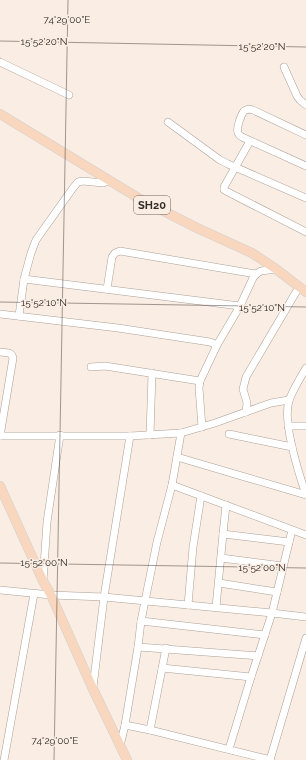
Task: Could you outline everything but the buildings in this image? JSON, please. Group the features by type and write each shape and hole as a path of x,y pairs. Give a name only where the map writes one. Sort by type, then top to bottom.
{"main road":[{"name":"SH20","path":"0,114 140,199 252,253 302,289"},
{"path":"0,486 43,581 51,595 92,688 127,760"}],"street":[{"path":"0,62 69,95"},
{"path":"284,67 297,96 306,105"},
{"path":"306,135 250,109 245,110 243,113 237,130 238,134 242,137 306,166"},
{"path":"168,122 220,160 306,198"},
{"path":"250,141 224,187 224,190 306,232"},
{"path":"19,316 24,279 31,252 36,240 78,182 104,183 109,181"},
{"path":"106,289 112,257 115,253 120,251 256,274"},
{"path":"202,427 199,388 200,380 217,345 240,306 253,278 261,271 276,269"},
{"path":"24,279 240,306"},
{"path":"246,412 246,403 243,390 246,377 302,289"},
{"path":"0,314 118,328 210,342 217,345"},
{"path":"0,352 9,353 13,358 0,436 130,436 182,432 202,427 271,403 289,400"},
{"path":"91,367 105,366 200,380"},
{"path":"177,457 306,495 303,480 292,447 287,412 289,400 306,368"},
{"path":"150,435 152,373"},
{"path":"288,426 306,426"},
{"path":"120,746 125,725 141,621 157,542 172,485 182,432"},
{"path":"229,434 292,447"},
{"path":"43,581 48,522 60,436"},
{"path":"92,688 104,597 130,436"},
{"path":"172,485 306,535"},
{"path":"188,605 193,548 201,496"},
{"path":"216,607 226,505"},
{"path":"229,749 250,677 272,613 292,530"},
{"path":"224,534 289,542"},
{"path":"221,558 283,566"},
{"path":"219,583 277,592"},
{"path":"0,590 34,594 104,597 306,617"},
{"path":"4,760 34,594"},
{"path":"141,621 265,635"},
{"path":"125,725 270,760 306,638"},
{"path":"138,647 258,656"},
{"path":"150,730 166,648"},
{"path":"162,668 250,677"}]}
